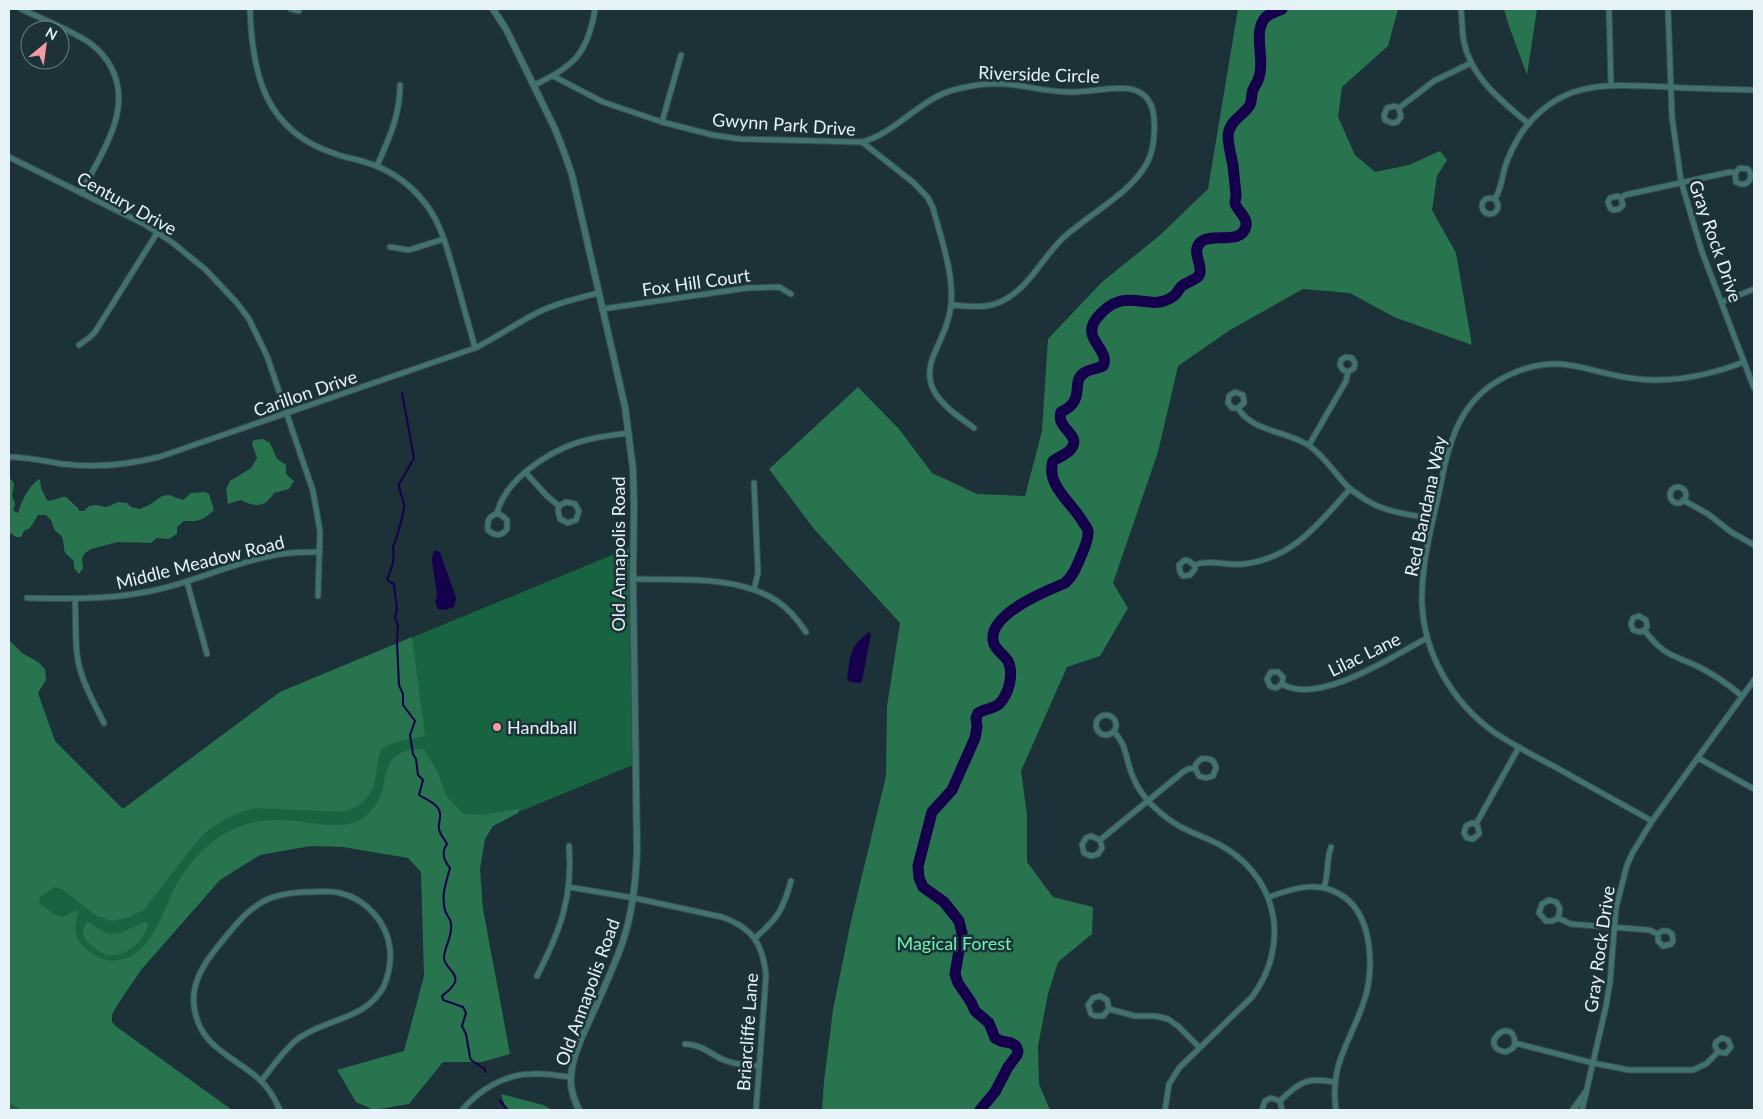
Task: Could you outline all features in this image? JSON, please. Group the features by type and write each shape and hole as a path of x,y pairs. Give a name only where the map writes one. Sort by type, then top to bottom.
{"street":[{"path":"21,9 90,44 102,53 115,76 118,88 118,113 110,137 81,193"},
{"path":"250,9 257,72 265,96 274,110 309,143 336,154 377,166 401,179 420,197 435,218 444,239 475,348"},
{"path":"291,9 299,11"},
{"name":"Old Annapolis Road","path":"493,9 506,29 555,129 572,175 625,407 629,433 634,506 633,579 637,850 634,898 624,940 572,1066 571,1088 579,1110"},
{"path":"534,86 553,76 572,62 585,46 591,35 595,9"},
{"path":"1461,9 1463,36 1471,63 1490,90 1528,124"},
{"path":"1608,9 1611,85"},
{"name":"Gray Rock Drive","path":"1668,9 1670,87 1675,146 1681,181 1696,234 1754,388"},
{"path":"662,122 681,55"},
{"path":"1399,108 1434,81 1471,63"},
{"name":"Gwynn Park Drive","path":"553,76 603,102 693,131 740,139 862,142 914,183 928,198 933,208 952,289 949,319 930,364 930,382 938,398 947,408 974,428"},
{"name":"Riverside Circle","path":"862,142 876,138 940,94 971,86 1007,84 1053,92 1072,93 1130,89 1143,94 1148,100 1154,114 1154,140 1148,162 1134,181 1062,239 1026,282 1009,297 999,303 988,306 951,305"},
{"path":"377,166 395,125 400,100 400,85"},
{"path":"1495,199 1500,188 1508,157 1517,140 1528,124 1542,110 1564,96 1587,88 1611,85 1754,90"},
{"name":"Century Drive","path":"9,157 157,233 190,256 206,270 237,303 249,319 267,356 313,491 320,531 318,596"},
{"path":"1621,198 1631,193 1681,181 1726,172 1735,173"},
{"path":"78,345 95,332 157,233"},
{"path":"390,247 409,250 444,239"},
{"name":"Fox Hill Court","path":"602,309 747,288 779,287 791,294"},
{"path":"1722,302 1754,289"},
{"name":"Carillon Drive","path":"9,457 96,466 130,464 159,457 475,348 541,311 565,301 598,293"},
{"name":"Red Bandana Way","path":"1652,821 1495,733 1461,702 1452,690 1438,665 1427,638 1422,605 1423,575 1433,519 1449,445 1459,422 1478,396 1506,376 1537,366 1558,364 1582,366 1605,373 1637,379 1666,380 1701,376 1744,362"},
{"path":"1309,446 1346,381 1348,372"},
{"path":"1238,408 1247,420 1288,435 1309,446 1327,462 1350,488 1381,507 1433,519"},
{"path":"497,514 502,514 508,520 507,529 501,535 496,535 488,530 488,520 497,514 505,494 525,472 537,463 565,448 594,438 629,433"},
{"path":"525,472 559,506"},
{"path":"754,483 758,573 754,589"},
{"path":"1194,565 1206,562 1244,564 1278,554 1306,536 1350,488"},
{"path":"1684,500 1708,514 1730,532 1754,545"},
{"path":"566,502 575,504 579,511 576,520 568,523 560,519 559,506 566,502"},
{"name":"Middle Meadow Road","path":"27,598 76,600 123,597 187,582 269,556 320,552"},
{"path":"633,579 703,581 735,584 754,589 772,597 787,608 806,632"},
{"path":"187,582 208,654"},
{"path":"76,600 76,640 80,670 104,723"},
{"path":"1644,630 1653,642 1668,654 1712,673 1742,696"},
{"name":"Lilac Lane","path":"1282,684 1294,689 1304,690 1326,688 1338,684 1427,638"},
{"name":"Gray Rock Drive","path":"1582,1110 1610,982 1616,908 1625,872 1633,852 1652,821 1754,680"},
{"path":"1106,715 1114,719 1116,724 1114,732 1106,736 1098,732 1096,724 1098,719 1106,715"},
{"path":"1114,732 1122,741 1132,776 1148,801 1176,825 1218,843 1240,859 1250,869 1269,897 1273,912 1275,935 1272,957 1265,977 1252,997 1184,1062 1174,1076 1166,1095 1165,1110"},
{"path":"1476,824 1519,747"},
{"path":"1206,758 1213,760 1216,768 1213,776 1206,778 1198,776 1195,768 1198,760 1206,758"},
{"path":"1698,758 1754,788"},
{"path":"1100,840 1183,772 1195,768"},
{"path":"1091,836 1100,840 1102,848 1098,854 1091,856 1084,853 1082,845 1086,838 1091,836"},
{"path":"537,976 561,926 571,870 569,846"},
{"path":"1324,887 1328,874 1331,847"},
{"path":"755,938 778,916 791,881"},
{"path":"1269,897 1307,886 1324,887 1344,897 1355,908 1361,916 1367,934 1369,956 1368,979 1364,1002 1342,1051 1334,1082 1336,1110"},
{"name":"Briarcliffe Lane","path":"569,887 634,898 722,917 734,921 755,938 763,955 766,976 756,1110"},
{"path":"261,1081 299,1038 357,1013 368,1006 384,985 389,970 390,958 387,934 376,915 365,904 339,892 297,893 267,900 243,916 205,962 197,978 193,1004 200,1027 206,1038 214,1047 246,1068 261,1081 275,1099 280,1110"},
{"path":"1549,900 1556,902 1560,908 1558,918 1552,921 1543,919 1539,910 1542,904 1549,900"},
{"path":"1558,918 1571,924 1649,930 1658,934"},
{"path":"1100,996 1107,1000 1108,1009 1103,1016 1096,1016 1091,1014 1088,1005 1093,998 1100,996"},
{"path":"1108,1009 1135,1016 1156,1016 1168,1019 1178,1026 1199,1047"},
{"path":"1505,1031 1513,1035 1515,1043 1509,1051 1502,1052 1496,1047 1494,1040 1497,1034 1505,1031"},
{"path":"1515,1043 1622,1069 1693,1070 1706,1064 1718,1052"},
{"path":"685,1044 698,1046 725,1061 735,1064 759,1066"},
{"path":"462,1110 478,1094 498,1082 515,1076 532,1074 571,1077"},
{"path":"1280,1101 1304,1081 1320,1079 1334,1082"},
{"path":"1573,1110 1586,1092"},
{"path":"1262,1110 1262,1105 1267,1099 1274,1098 1280,1101 1282,1110"}],"green space":[{"name":"Magical Forest","path":"1238,9 1398,9 1388,46 1342,87 1338,117 1355,155 1375,172 1409,165 1440,151 1447,160 1437,176 1432,210 1456,253 1472,345 1394,317 1350,293 1303,289 1230,330 1178,366 1158,452 1113,583 1128,608 1100,656 1067,667 1021,771 1027,815 1027,862 1053,897 1093,907 1092,934 1058,962 1048,994 1038,1046 1039,1084 1050,1110 822,1110 833,1010 851,921 886,776 887,706 900,623 814,529 769,469 858,387 899,429 932,473 977,494 1025,496 1042,431 1048,339 1102,282 1159,236 1208,189"},
{"path":"1504,9 1537,9 1527,75 1509,26"},
{"path":"263,439 270,443 277,459 286,465 286,474 294,481 289,489 274,493 263,504 255,505 241,500 228,504 226,489 230,481 251,468 257,458 252,444 254,440"},
{"path":"11,479 14,484 12,495 15,504 13,510 17,513 33,484 40,479 41,488 47,500 65,497 79,511 84,511 89,506 106,507 119,502 127,503 131,507 140,509 162,496 169,495 183,500 191,493 205,492 209,494 214,510 200,520 184,521 177,527 177,534 169,539 157,538 151,543 118,542 91,549 82,558 83,568 79,574 74,568 74,561 64,550 62,536 55,531 51,520 46,515 38,515 30,528 24,531 21,537 16,537 9,532 9,480"},
{"path":"629,548 633,765 462,835 278,846 222,867 196,902 100,1016 222,1110 9,1110 9,736 123,809 280,692"},
{"path":"412,637 425,736 396,742 381,751 373,787 368,797 358,805 343,812 256,808 241,812 224,820 207,831 194,845 144,910 129,917 112,921 97,916 63,890 55,887 40,897 39,903 54,914 63,917 76,910 78,913 76,934 82,945 94,955 114,961 131,956 140,950 155,930 183,873 215,840 231,830 258,821 286,820 343,825 360,820 372,810 378,800 389,764 393,759 408,750 424,750 437,771 447,797 463,814 483,815 519,810 518,813 493,826 485,839 480,869 483,909 510,1054 482,1062 443,1062 409,1104 374,1110 356,1102 337,1070 404,1051 424,976 421,872 408,858 343,847 311,846 260,855 220,880 141,970 112,1015 112,1022 117,1027 232,1110 19,1110 18,1107 9,1103 9,640 22,653 38,662 45,669 46,680 38,693 55,741 123,809 280,692"},
{"path":"87,922 108,934 120,933 145,922 148,923 141,939 131,949 117,955 109,955 93,947 86,940 83,933"},
{"path":"501,1094 543,1105 553,1110 506,1110"}],"shaded area":[{"path":"434,550 440,552 456,598 454,607 446,610 438,609 435,602 437,596 432,560"},
{"path":"869,632 871,634 862,681 860,683 850,682 847,679 852,652 857,643"}],"waterway":[{"path":"980,1110 995,1092 1018,1051 1016,1046 1011,1043 995,1038 989,1023 975,1011 958,983 955,974 962,933 959,921 944,902 923,887 919,878 918,866 932,812 952,790 975,738 978,713 999,704 1003,700 1010,684 1010,666 994,643 994,630 1009,612 1021,604 1065,583 1074,571 1086,544 1087,528 1057,487 1053,479 1052,470 1053,461 1068,452 1074,440 1062,423 1060,418 1061,412 1074,402 1080,377 1086,372 1103,366 1103,355 1092,333 1092,326 1107,308 1117,302 1126,300 1154,302 1163,301 1174,296 1182,286 1199,275 1197,248 1202,241 1239,235 1246,226 1244,217 1235,203 1233,165 1228,135 1231,126 1250,105 1253,90 1261,70 1260,27 1264,19 1282,9"},
{"path":"402,393 414,458 399,484 404,507 393,547 393,563 387,579 394,584 397,609 395,618 398,625 399,685 403,694 403,705 415,721 410,735 418,775 423,780 419,795 439,809 439,829 447,844 444,856 450,868 444,889 444,899 445,910 450,920 451,928 444,958 446,964 455,975 455,982 450,990 442,996 443,1000 463,1007 466,1013 462,1026 466,1034 471,1060 485,1069 485,1072"},
{"path":"500,1101 508,1110"}],"place":[{"name":"Handball","path":"497,727"}]}
